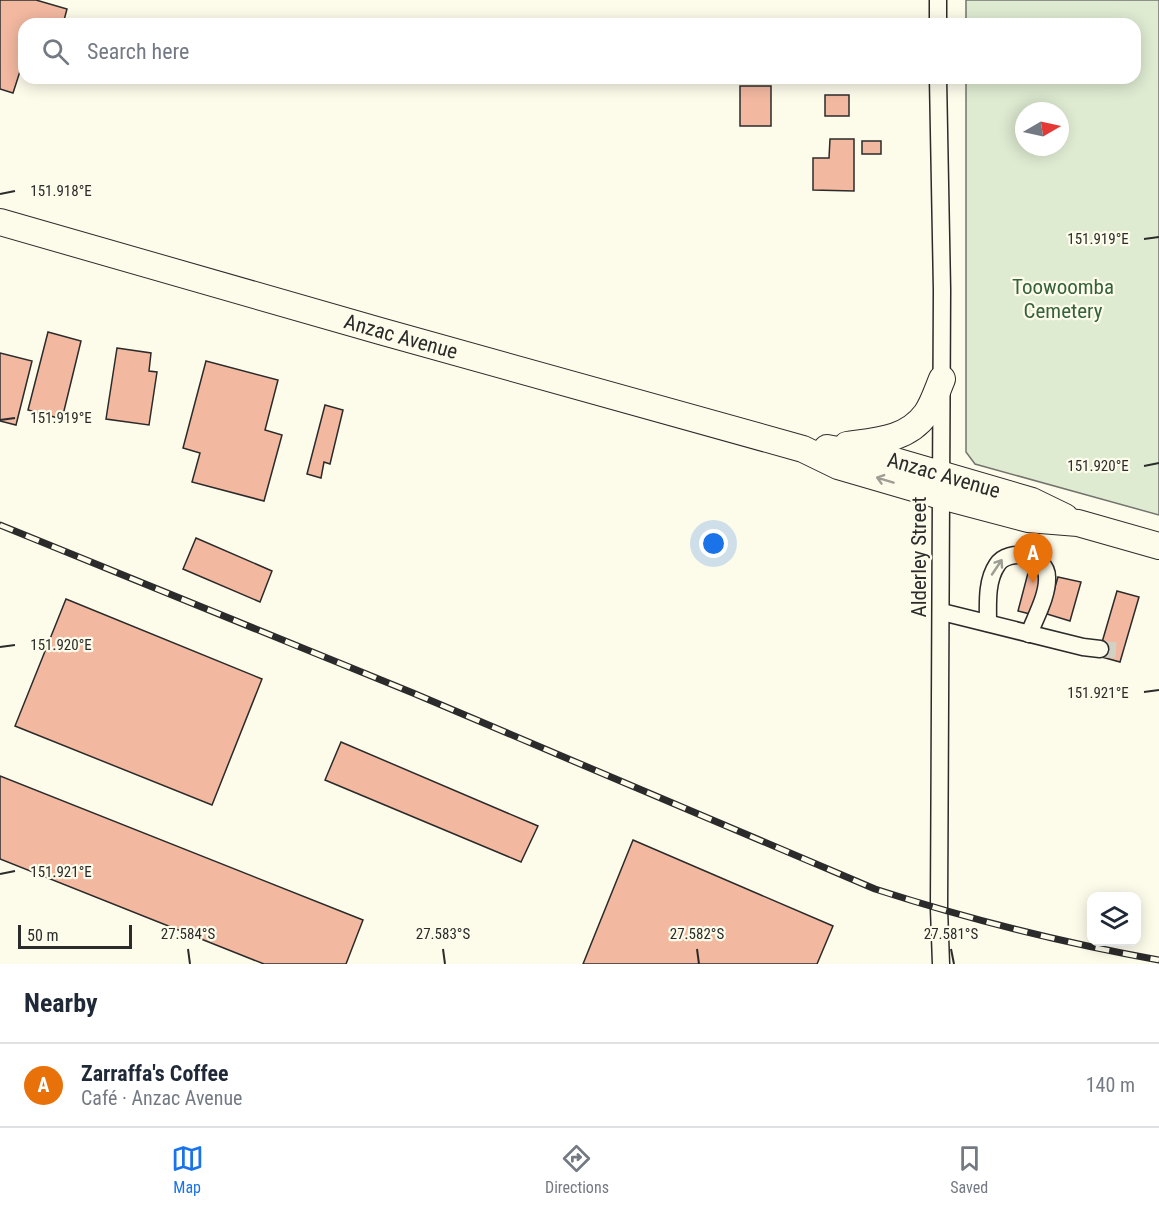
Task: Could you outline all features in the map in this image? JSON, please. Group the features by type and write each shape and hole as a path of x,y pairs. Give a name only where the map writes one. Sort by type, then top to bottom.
{"highway":[{"name":"Anzac Avenue","path":"0,222 803,448 838,466 1032,501 1077,524 1159,546"},
{"path":"832,448 888,439 905,432 919,423 927,413 942,379"},
{"name":"Anzac Avenue","path":"803,448 832,448 895,461 942,486"}],"street":[{"path":"938,0 938,18"},
{"name":"Alderley Street","path":"938,84 942,379 939,898 941,964"},
{"path":"987,623 990,581 997,564 1005,557 1026,556 1042,563 1046,568 1048,579 1040,608 1029,634"},
{"path":"942,612 1100,649"}],"green space":[{"name":"Toowoomba Cemetery","path":"966,0 1159,0 1159,515 975,464 966,452 966,84 1141,84 1141,18 966,18"}],"building":[{"path":"0,0 36,0 67,9 65,18 18,18 18,78 13,93 0,89"},
{"path":"740,86 771,86 771,126 740,126"},
{"path":"825,95 849,95 849,116 825,116"},
{"path":"830,139 854,139 854,191 813,190 813,158 829,158"},
{"path":"862,141 881,141 881,154 862,154"},
{"path":"48,332 81,341 62,419 28,410"},
{"path":"117,348 151,353 149,371 157,372 149,425 106,419"},
{"path":"0,353 32,361 16,425 0,421"},
{"path":"206,361 278,380 265,430 282,435 264,501 192,482 200,453 183,448"},
{"path":"325,405 343,410 330,464 324,462 321,478 307,474"},
{"path":"196,538 272,571 260,602 183,569"},
{"path":"1029,569 1044,572 1034,615 1018,611"},
{"path":"1058,577 1081,582 1070,621 1047,614"},
{"path":"1117,591 1139,597 1120,662 1098,656"},
{"path":"66,599 262,679 212,805 15,726"},
{"path":"341,742 538,826 521,862 325,780"},
{"path":"0,776 363,920 346,964 264,964 0,859"},
{"path":"633,840 833,926 817,964 583,964"}],"tunnel":[{"path":"1100,649 1124,651"}],"railway":[{"path":"0,525 413,693 875,889 1016,929 1159,960"}],"place":[{"name":"Zarraffa's Coffee","path":"1033,583"}]}
